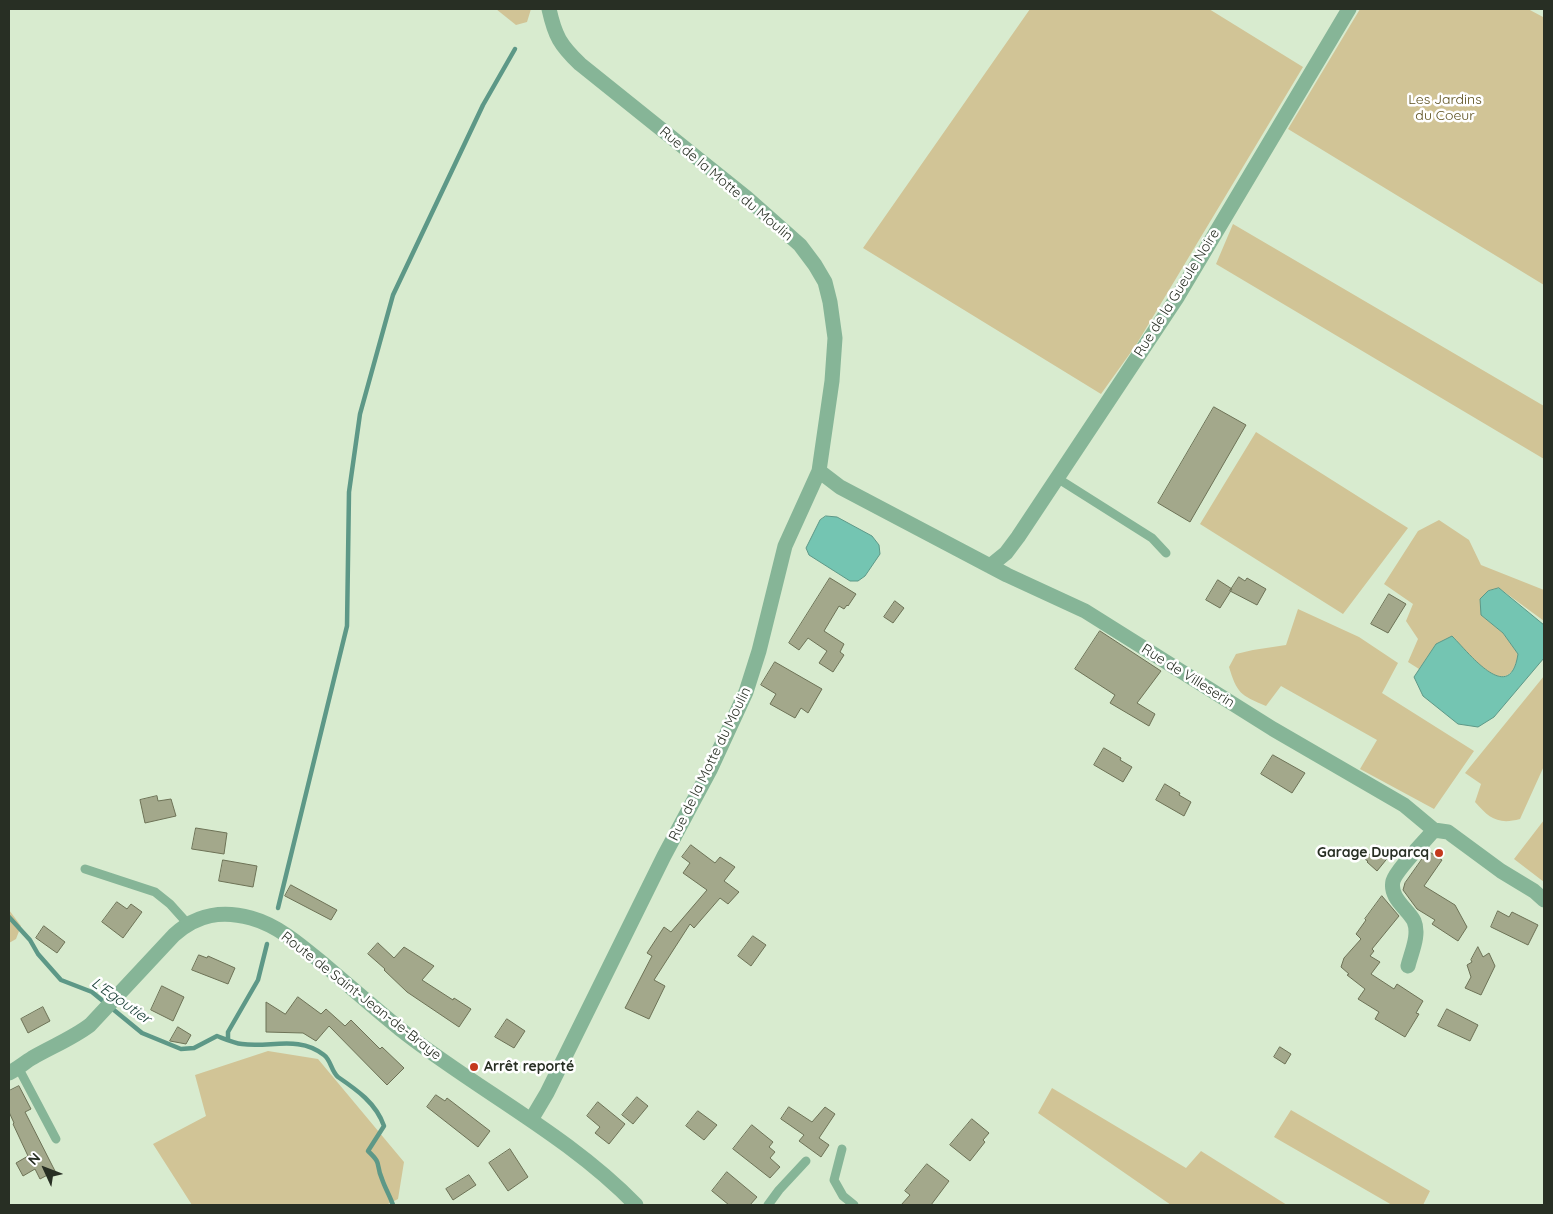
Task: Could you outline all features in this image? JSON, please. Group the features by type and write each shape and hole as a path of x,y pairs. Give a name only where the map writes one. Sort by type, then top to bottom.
{"street":[{"name":"Rue de la Motte du Moulin","path":"531,1120 547,1093 664,856 710,770 746,692 759,652 785,546 819,470 832,382 835,338 825,282 800,245 747,198 580,64 560,42 553,29 549,9"},
{"name":"Rue de la Gueule Noire","path":"990,566 1006,553 1178,296 1349,9"},
{"name":"Rue de Villeserin","path":"819,470 840,487 990,566 1060,599 1099,620 1273,729 1404,805 1434,830 1448,832 1501,871 1534,891 1544,900"},
{"path":"1408,966 1415,943 1416,931 1414,921 1399,902 1393,890 1393,881 1398,872 1434,830"},
{"name":"Route de Saint-Jean-de-Braye","path":"14,1071 28,1061 80,1033 103,1013 174,936 188,924 197,919 219,913 252,918 269,925 310,953 406,1033 531,1120 608,1178 636,1205"}],"lane":[{"path":"1057,478 1152,538 1166,552"},
{"path":"85,869 155,892 170,904 188,924"},
{"path":"14,1071 56,1139"},
{"path":"842,1149 834,1180 842,1196 854,1205"},
{"path":"768,1205 806,1161"}],"green space":[{"path":"496,9 531,9 527,22 516,25"},
{"path":"1030,9 1209,9 1303,67 1136,345 1101,394 863,248"},
{"name":"Les Jardins du Coeur","path":"1360,9 1528,9 1544,16 1544,285 1288,129"},
{"path":"1233,224 1544,406 1544,459 1216,264"},
{"path":"1256,432 1408,528 1343,614 1200,524"},
{"path":"1439,520 1469,540 1481,565 1544,590 1544,621 1499,588 1488,591 1481,615 1503,633 1518,654 1513,669 1506,676 1498,676 1488,671 1468,654 1452,636 1436,644 1419,669 1408,662 1418,639 1406,621 1413,604 1384,584 1418,531"},
{"path":"1298,609 1359,637 1398,663 1382,693 1474,751 1434,809 1360,769 1377,740 1281,686 1266,706 1245,696 1237,688 1229,667 1236,654 1286,645"},
{"path":"1544,676 1544,766 1520,819 1506,821 1495,819 1475,802 1481,784 1465,773"},
{"path":"1544,820 1544,882 1514,859"},
{"path":"9,910 21,926 16,939 9,943"},
{"path":"268,1051 318,1059 404,1162 398,1199 386,1205 192,1205 153,1144 206,1116 195,1075"},
{"path":"1052,1088 1186,1168 1201,1151 1287,1205 1171,1205 1038,1113"},
{"path":"1291,1110 1430,1191 1423,1205 1392,1205 1274,1137"}],"water":[{"path":"826,516 837,517 872,536 879,545 880,554 865,576 858,581 850,581 809,555 806,548 820,520"},
{"path":"1499,588 1544,625 1544,658 1494,717 1478,727 1458,724 1423,696 1414,677 1436,644 1452,636 1488,671 1498,676 1507,676 1514,669 1518,654 1503,633 1481,615 1480,599 1488,591"}],"building":[{"path":"1214,407 1246,425 1190,522 1158,503"},
{"path":"1239,577 1245,581 1247,578 1266,589 1257,605 1230,591"},
{"path":"830,578 856,594 844,609 839,606 824,631 844,644 840,652 844,655 833,672 819,663 827,651 808,638 799,650 789,643"},
{"path":"1218,580 1232,589 1220,608 1206,600"},
{"path":"1389,594 1406,604 1388,633 1371,624"},
{"path":"895,601 904,608 893,623 884,617"},
{"path":"1100,631 1161,671 1137,703 1155,714 1149,726 1110,703 1115,695 1075,669"},
{"path":"775,662 822,689 808,713 801,708 795,718 770,704 776,694 761,685"},
{"path":"1104,748 1132,767 1123,782 1094,765"},
{"path":"1273,755 1305,773 1292,793 1261,774"},
{"path":"1165,784 1191,802 1184,816 1156,800"},
{"path":"157,796 158,801 171,799 176,816 145,823 140,800"},
{"path":"196,828 227,833 224,854 192,849"},
{"path":"691,845 715,863 720,857 735,867 724,881 739,892 728,904 720,898 694,928 690,924 654,980 665,986 649,1019 625,1008 652,956 647,953 664,927 671,932 707,890 683,873 690,863 682,857"},
{"path":"1377,845 1390,855 1377,871 1366,860"},
{"path":"1428,851 1442,860 1424,886 1455,905 1467,927 1458,941 1432,924 1435,920 1417,909 1403,890 1405,883"},
{"path":"223,860 257,866 253,887 219,881"},
{"path":"291,885 337,910 331,920 285,896"},
{"path":"1382,896 1399,916 1372,949 1374,951 1370,956 1380,962 1371,974 1394,989 1397,984 1423,1001 1416,1013 1419,1014 1405,1037 1375,1019 1379,1012 1358,999 1365,989 1347,975 1349,974 1341,967 1344,958 1361,939 1356,934"},
{"path":"117,902 127,909 131,904 142,912 123,938 102,922"},
{"path":"1498,911 1509,917 1512,912 1538,925 1528,945 1491,927"},
{"path":"44,926 65,942 57,953 36,938"},
{"path":"753,936 766,945 751,966 738,956"},
{"path":"378,943 394,958 404,947 434,966 422,980 471,1009 459,1027 407,992 368,954"},
{"path":"1478,947 1483,957 1489,953 1495,966 1481,995 1465,988 1471,977 1467,965 1472,962 1471,960"},
{"path":"199,955 207,958 208,956 235,968 228,984 192,970"},
{"path":"162,986 184,997 173,1021 151,1010"},
{"path":"298,997 321,1014 326,1009 345,1026 351,1020 380,1049 382,1047 404,1068 387,1085 329,1026 316,1041 303,1033 266,1032 266,1002 285,1014"},
{"path":"43,1007 50,1021 28,1033 21,1019"},
{"path":"1447,1009 1478,1025 1470,1041 1438,1026"},
{"path":"507,1019 525,1031 514,1048 495,1037"},
{"path":"178,1027 191,1035 186,1044 170,1041"},
{"path":"1280,1047 1291,1054 1285,1064 1274,1057"},
{"path":"19,1086 31,1109 25,1112 55,1171 40,1179 35,1169 23,1176 16,1163 28,1156 9,1112 9,1091"},
{"path":"436,1095 445,1101 447,1098 490,1131 478,1147 427,1107"},
{"path":"637,1097 648,1106 633,1124 622,1115"},
{"path":"598,1102 625,1124 609,1144 595,1133 600,1127 587,1116"},
{"path":"789,1107 812,1122 825,1107 835,1114 819,1138 829,1145 821,1157 799,1141 804,1135 781,1119"},
{"path":"698,1111 717,1125 704,1140 686,1126"},
{"path":"972,1119 989,1133 983,1140 985,1142 970,1161 950,1145"},
{"path":"752,1125 773,1142 769,1147 775,1152 770,1158 780,1167 770,1178 733,1149"},
{"path":"510,1149 528,1177 508,1191 489,1163"},
{"path":"927,1164 949,1181 931,1205 901,1205 910,1195 905,1191"},
{"path":"727,1172 757,1197 750,1205 729,1205 712,1191"},
{"path":"469,1175 476,1185 453,1200 446,1189"}],"waterway":[{"path":"278,908 347,626 349,492 360,414 393,295 483,105 515,49"},
{"name":"L'Egoutier","path":"9,917 30,940 38,954 61,980 92,992 142,1033 181,1049 194,1048 217,1036 242,1044 305,1045 324,1055 336,1075 365,1098 381,1118 384,1126 368,1151 377,1162 393,1205"},
{"path":"228,1040 228,1032 258,980 267,944"}],"place":[{"name":"Garage Duparcq","path":"1439,853"},
{"name":"Arrêt reporté","path":"474,1067"}]}
